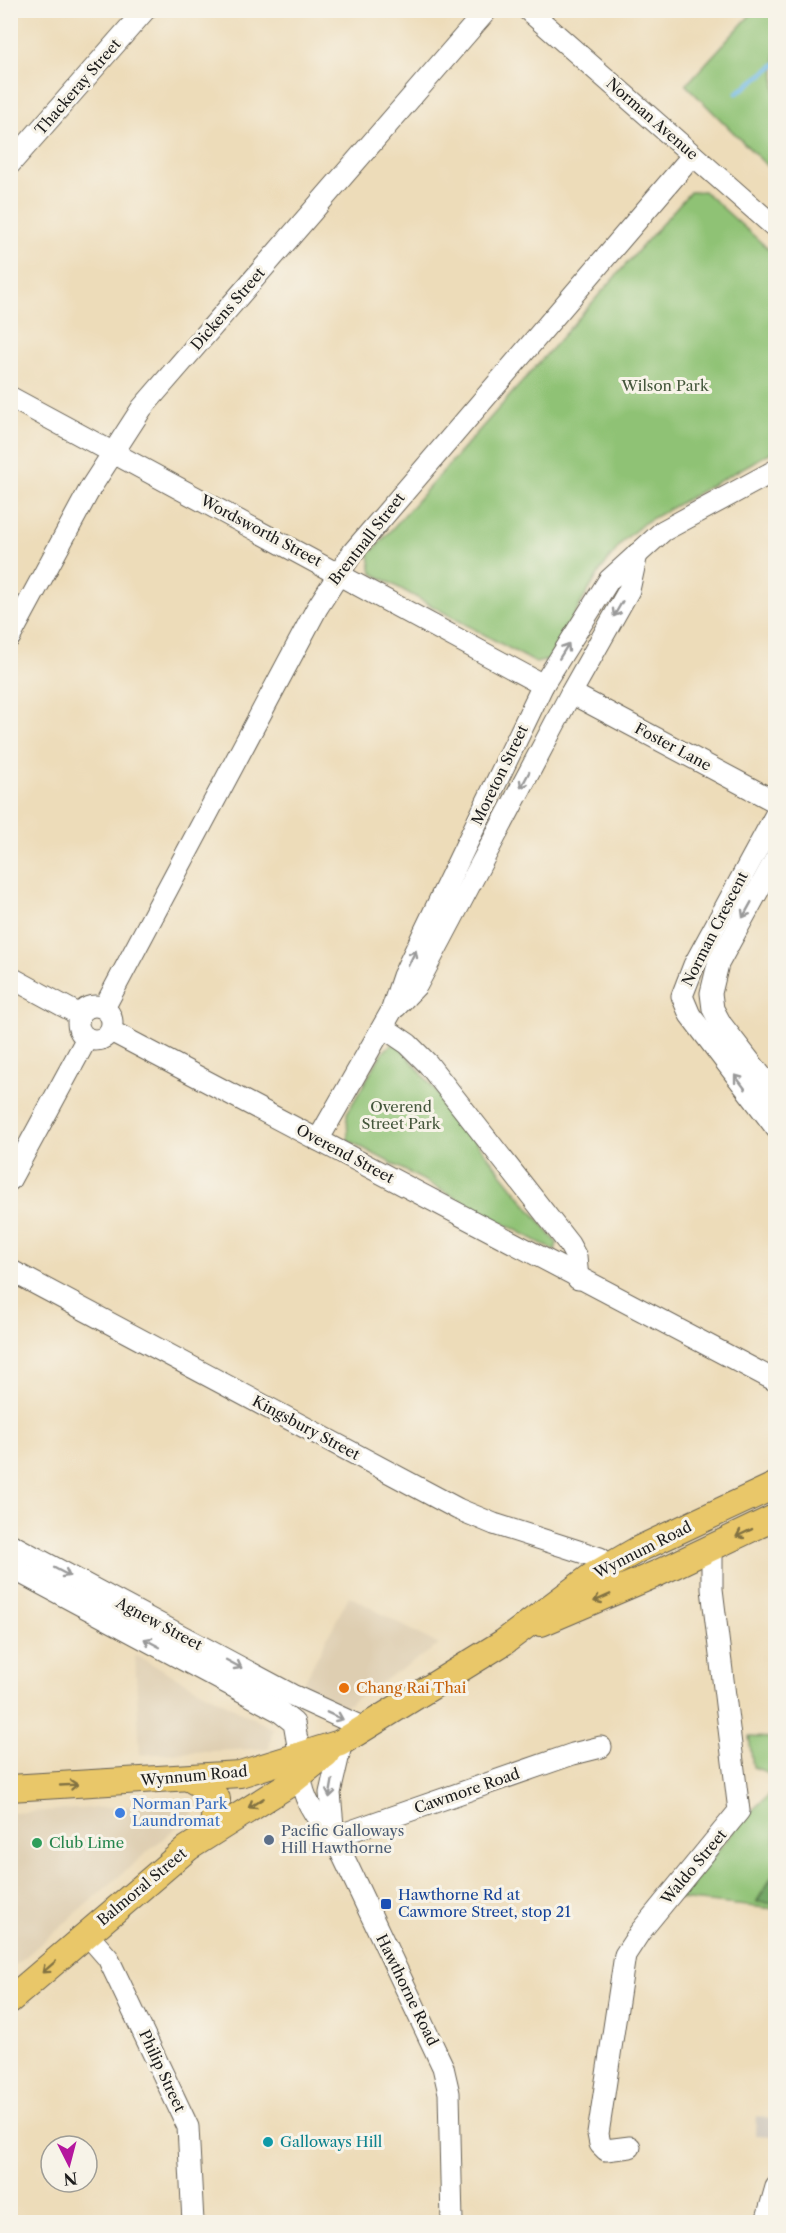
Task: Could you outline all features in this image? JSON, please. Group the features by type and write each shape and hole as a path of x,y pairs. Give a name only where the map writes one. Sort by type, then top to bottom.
{"main road":[{"name":"Wynnum Road","path":"341,1742 521,1630 558,1599 608,1567 776,1485"},
{"path":"737,1504 765,1502 776,1504"},
{"name":"Wynnum Road","path":"521,1630 586,1605 656,1574 776,1516"},
{"path":"608,1567 617,1577 656,1574"},
{"name":"Balmoral Street","path":"10,2001 188,1848 300,1766 341,1742"},
{"name":"Wynnum Road","path":"10,1788 189,1778 300,1766"},
{"path":"189,1778 211,1791 217,1799 212,1831"}],"street":[{"name":"Dickens Street","path":"10,637 112,452 142,408 487,10"},
{"name":"Norman Avenue","path":"532,12 776,228"},
{"name":"Thackeray Street","path":"10,164 138,13"},
{"name":"Brentnall Street","path":"104,1008 311,619 338,574 366,535 693,155"},
{"name":"Wordsworth Street","path":"10,397 543,685"},
{"name":"Moreton Street","path":"318,1140 387,1020 403,976 543,685 609,580 663,531 776,470"},
{"name":"Moreton Street","path":"387,1020 417,985 571,693 629,590 637,554"},
{"name":"Foster Lane","path":"571,693 776,802"},
{"name":"Norman Crescent","path":"776,814 694,964 682,996 690,1015 776,1128"},
{"name":"Norman Crescent","path":"776,858 718,964 711,993 713,1009 721,1024 776,1095"},
{"path":"10,977 80,1015"},
{"path":"88,1007 104,1008 111,1016 111,1031 102,1039 87,1038 79,1030 80,1015 88,1007"},
{"path":"387,1020 428,1064 569,1244 576,1257 578,1279"},
{"name":"Overend Street","path":"111,1031 578,1279 776,1381"},
{"path":"10,1180 87,1038"},
{"name":"Kingsbury Street","path":"10,1270 450,1505 494,1524 600,1558 608,1567"},
{"name":"Agnew Street","path":"10,1544 307,1703 364,1728"},
{"name":"Waldo Street","path":"630,2147 606,2150 598,2134 625,1955 640,1932 740,1811 712,1589 712,1548"},
{"name":"Agnew Street","path":"10,1568 273,1708 291,1720"},
{"path":"300,1766 296,1728 291,1720 304,1719 308,1711 307,1703"},
{"path":"334,1837 330,1793 341,1742"},
{"name":"Cawmore Road","path":"334,1837 573,1754 601,1747"},
{"name":"Hawthorne Road","path":"300,1766 302,1787 312,1808 334,1837 445,2073 449,2093 452,2223"},
{"name":"Philip Street","path":"87,1934 108,1958 188,2127 193,2223"},
{"path":"766,2223 776,2187"}],"shaded area":[{"path":"349,1596 439,1645 342,1708 302,1686"},
{"path":"135,1655 273,1729 269,1748 140,1755"},
{"path":"192,1802 193,1813 11,1969 11,1813"},
{"path":"756,2116 775,2119 775,2136 755,2135"}],"green space":[{"path":"754,11 775,11 775,174 686,85"},
{"name":"Wilson Park","path":"704,191 775,255 775,450 644,523 624,540 600,571 548,660 536,663 372,573 369,555 690,192"},
{"name":"Overend Street Park","path":"392,1044 399,1045 557,1243 555,1251 348,1140 347,1113 382,1053"},
{"path":"749,1737 775,1738 775,1872 757,1901 775,1904 775,1909 679,1899 744,1818 774,1790 769,1773 753,1767"},
{"path":"775,1872 775,1904 757,1902"}],"waterway":[{"path":"737,93 776,64"}],"place":[{"name":"Chang Rai Thai","path":"344,1688"},
{"name":"Norman Park Laundromat","path":"120,1813"},
{"name":"Pacific Galloways Hill Hawthorne","path":"269,1840"},
{"name":"Club Lime","path":"37,1843"},
{"name":"Hawthorne Rd at Cawmore Street, stop 21","path":"386,1904"},
{"name":"Galloways Hill","path":"268,2142"}]}
